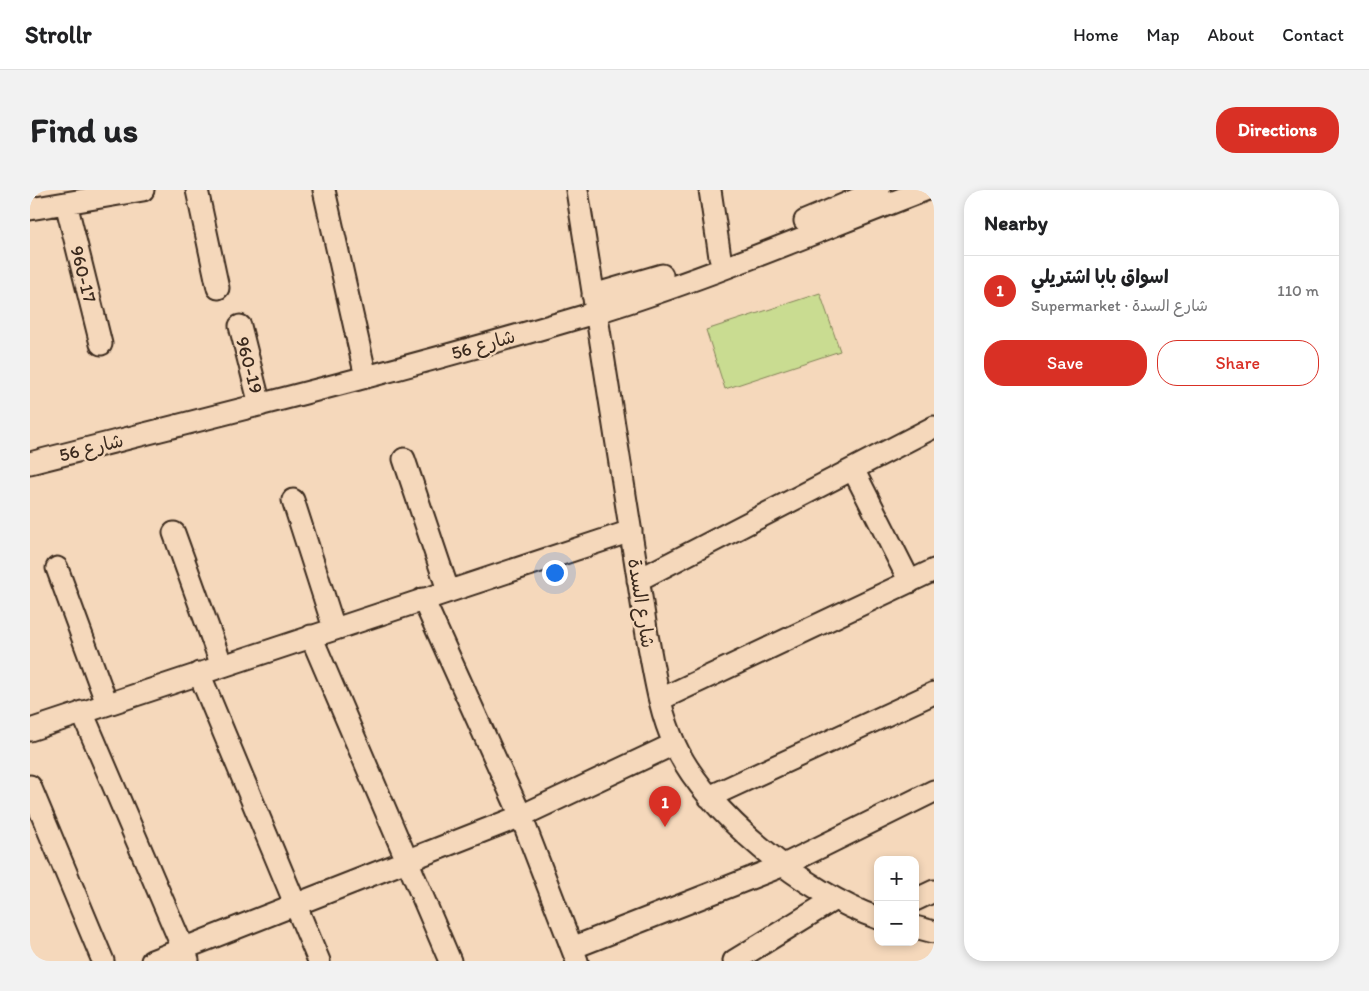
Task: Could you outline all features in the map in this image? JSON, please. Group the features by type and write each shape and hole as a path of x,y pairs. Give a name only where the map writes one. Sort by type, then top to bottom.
{"street":[{"path":"30,209 143,190"},
{"path":"197,190 218,288"},
{"path":"324,190 366,376"},
{"name":"شارع السدة","path":"577,190 647,635 661,699 674,744 709,798 784,865 833,900 874,916"},
{"path":"710,190 720,258"},
{"path":"594,304 720,258 879,190"},
{"name":"شارع 56","path":"30,463 260,405 366,376 594,304 718,270 925,190"},
{"name":"960-17","path":"66,203 101,344"},
{"name":"960-19","path":"240,326 260,405"},
{"path":"638,580 934,427"},
{"path":"404,459 448,590"},
{"path":"852,469 910,582"},
{"path":"293,500 334,628"},
{"path":"30,730 448,590 631,531"},
{"path":"174,533 222,666"},
{"path":"57,568 107,704"},
{"path":"661,699 934,570"},
{"path":"424,598 522,816 575,954 784,865 934,791"},
{"path":"311,636 450,961"},
{"path":"199,674 319,961"},
{"path":"709,798 934,693"},
{"path":"82,712 186,955"},
{"path":"152,961 186,955 295,906 522,816 674,744"},
{"path":"30,786 103,961"},
{"path":"919,898 934,891"},
{"path":"734,961 833,900"},
{"path":"919,928 934,932"}],"green space":[{"path":"820,293 840,351 725,389 706,330"}],"place":[{"name":"اسواق بابا اشتريلي","path":"665,827"}]}
